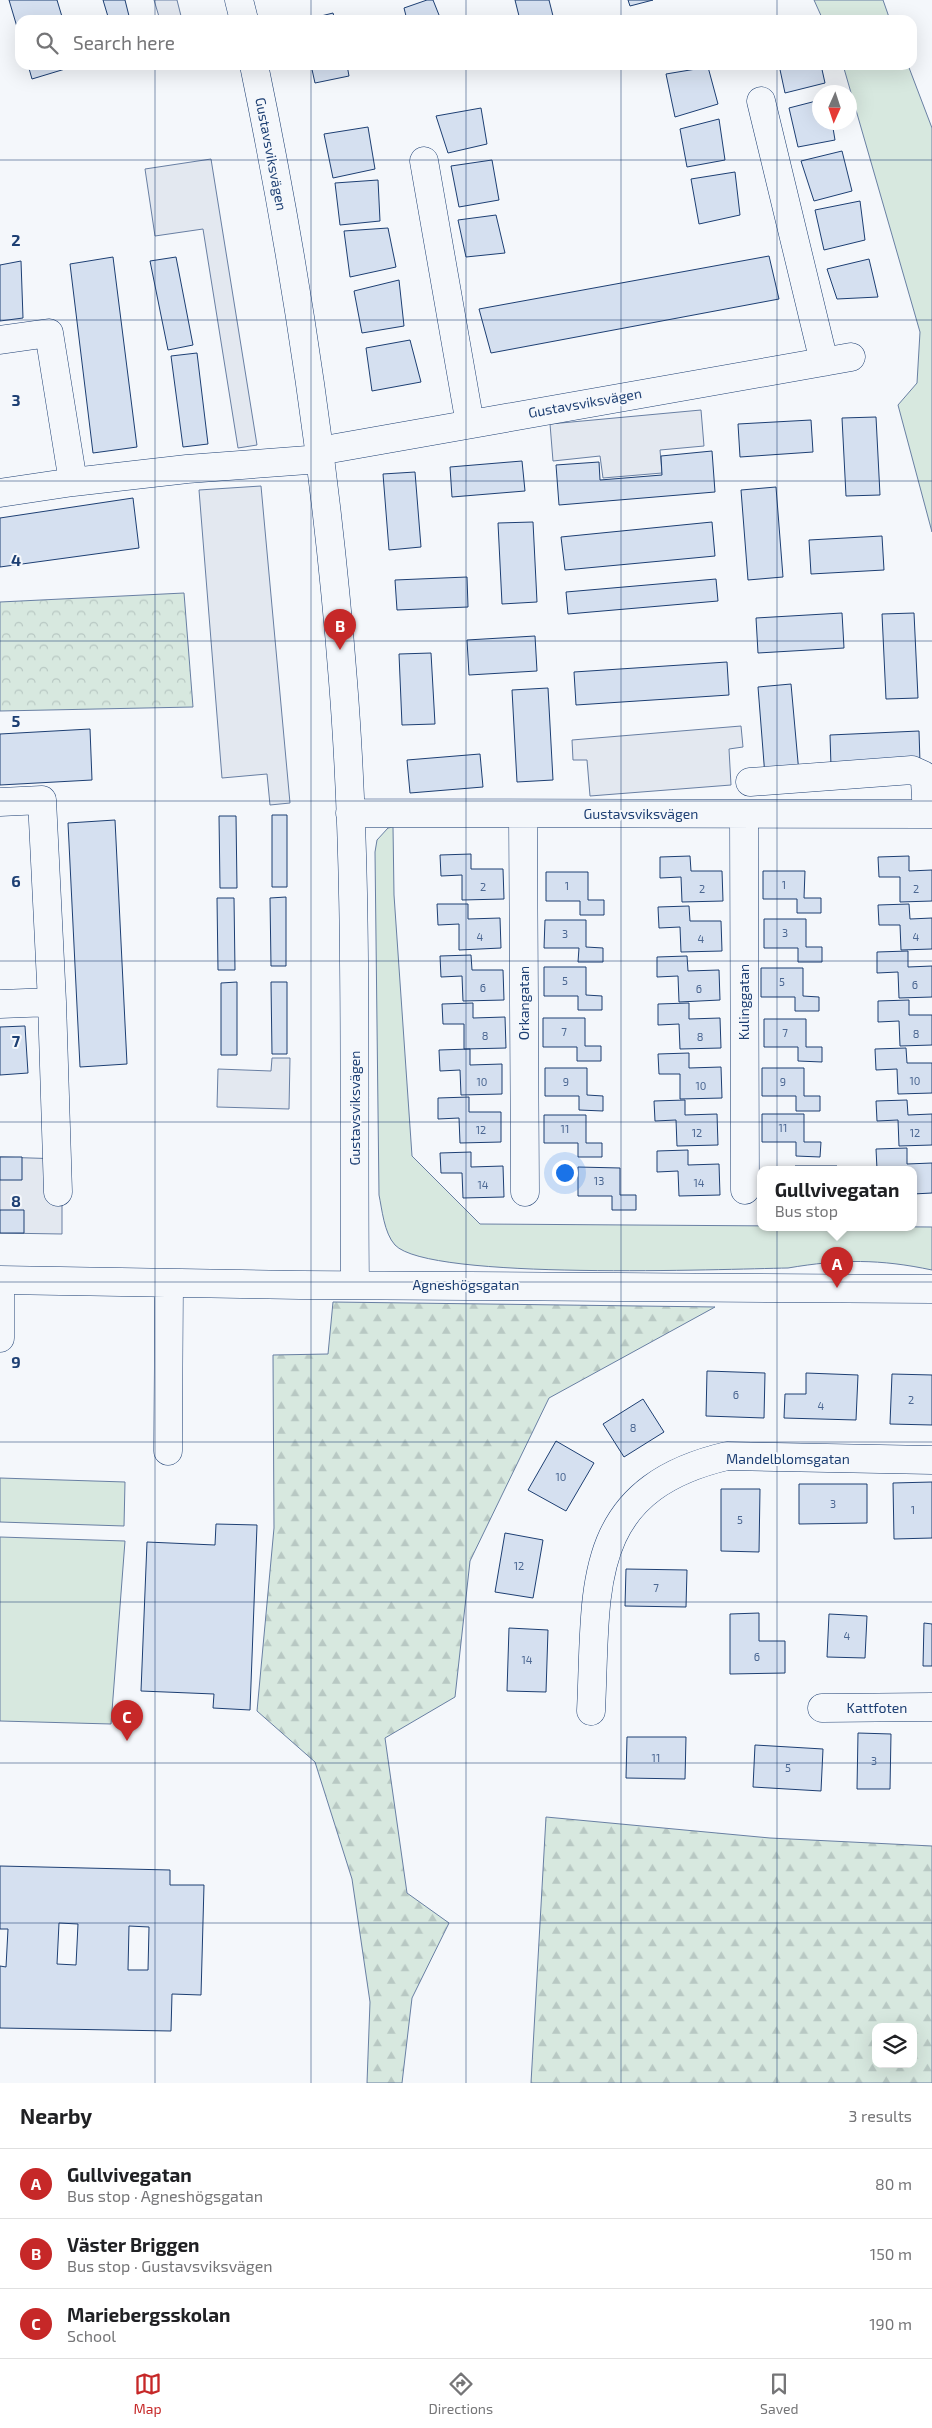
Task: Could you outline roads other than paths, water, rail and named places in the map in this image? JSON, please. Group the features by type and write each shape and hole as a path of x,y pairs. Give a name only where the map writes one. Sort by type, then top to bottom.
{"street":[{"path":"239,0 243,15"},
{"name":"Gustavsviksvägen","path":"255,70 290,256 320,455 343,683 350,812 355,1043 355,1284"},
{"path":"760,101 824,362"},
{"path":"424,161 470,424"},
{"path":"0,340 49,333 73,482"},
{"name":"Gustavsviksvägen","path":"320,455 470,424 851,357"},
{"path":"0,493 73,482 320,455"},
{"path":"750,782 912,770 922,775 925,780 929,814"},
{"path":"0,802 42,800 52,1002 58,1192"},
{"name":"Gustavsviksvägen","path":"350,812 929,814"},
{"name":"Orkangatan","path":"523,814 525,1192"},
{"name":"Kulinggatan","path":"744,814 745,1190"},
{"path":"0,1004 52,1002"},
{"path":"0,1280 0,1338"},
{"name":"Agneshögsgatan","path":"0,1280 932,1289"},
{"path":"168,1451 170,1283"},
{"name":"Mandelblomsgatan","path":"591,1711 597,1592 610,1539 622,1520 641,1497 665,1479 698,1463 727,1456 932,1460"},
{"name":"Kattfoten","path":"822,1708 932,1708"}],"place":[{"name":"Väster Briggen","path":"340,650"},
{"name":"Gullvivegatan","path":"837,1288"},
{"name":"Mariebergsskolan","path":"127,1741"}]}
